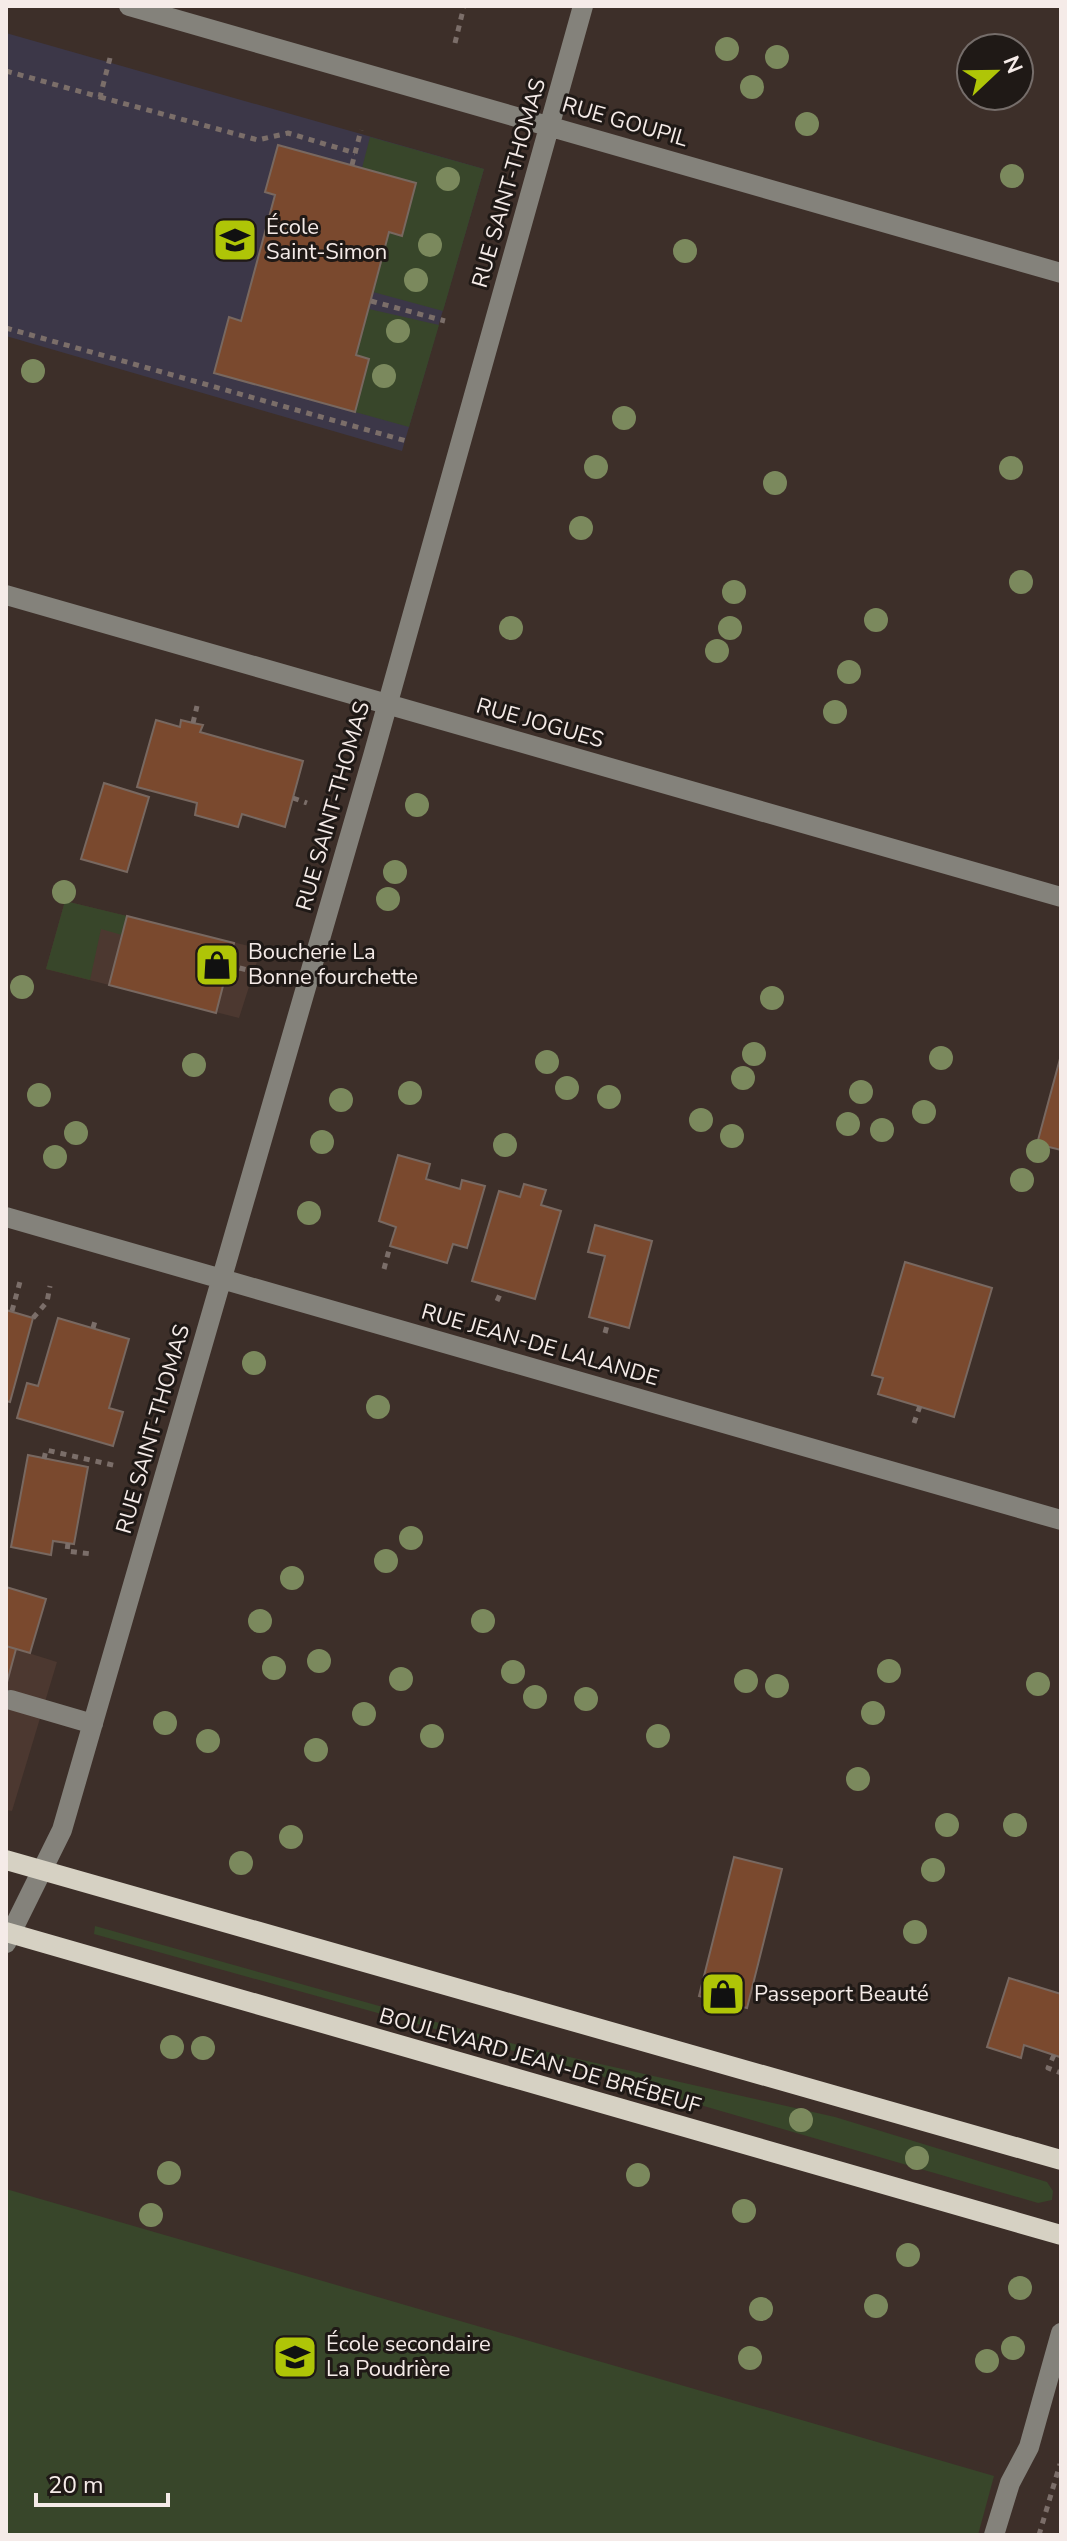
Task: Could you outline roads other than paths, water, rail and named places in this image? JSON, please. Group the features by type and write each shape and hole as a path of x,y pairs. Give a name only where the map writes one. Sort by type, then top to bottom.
{"main road":[{"path":"6,1860 1061,2160"},
{"name":"BOULEVARD JEAN-DE BRÉBEUF","path":"8,1936 1061,2235"}],"street":[{"name":"RUE GOUPIL","path":"129,6 1061,273"},
{"name":"RUE SAINT-THOMAS","path":"8,1936 62,1830 387,704 583,6"},
{"name":"RUE JOGUES","path":"6,595 1061,897"},
{"name":"RUE JEAN-DE LALANDE","path":"6,1217 1061,1520"},
{"path":"11,1700 93,1724"},
{"path":"994,2535 1010,2483 1029,2447 1061,2333"}],"place":[{"name":"École Saint-Simon","path":"235,240"},
{"name":"Boucherie La Bonne fourchette","path":"217,965"},
{"name":"Passeport Beauté","path":"723,1994"},
{"name":"École secondaire La Poudrière","path":"295,2357"}]}
